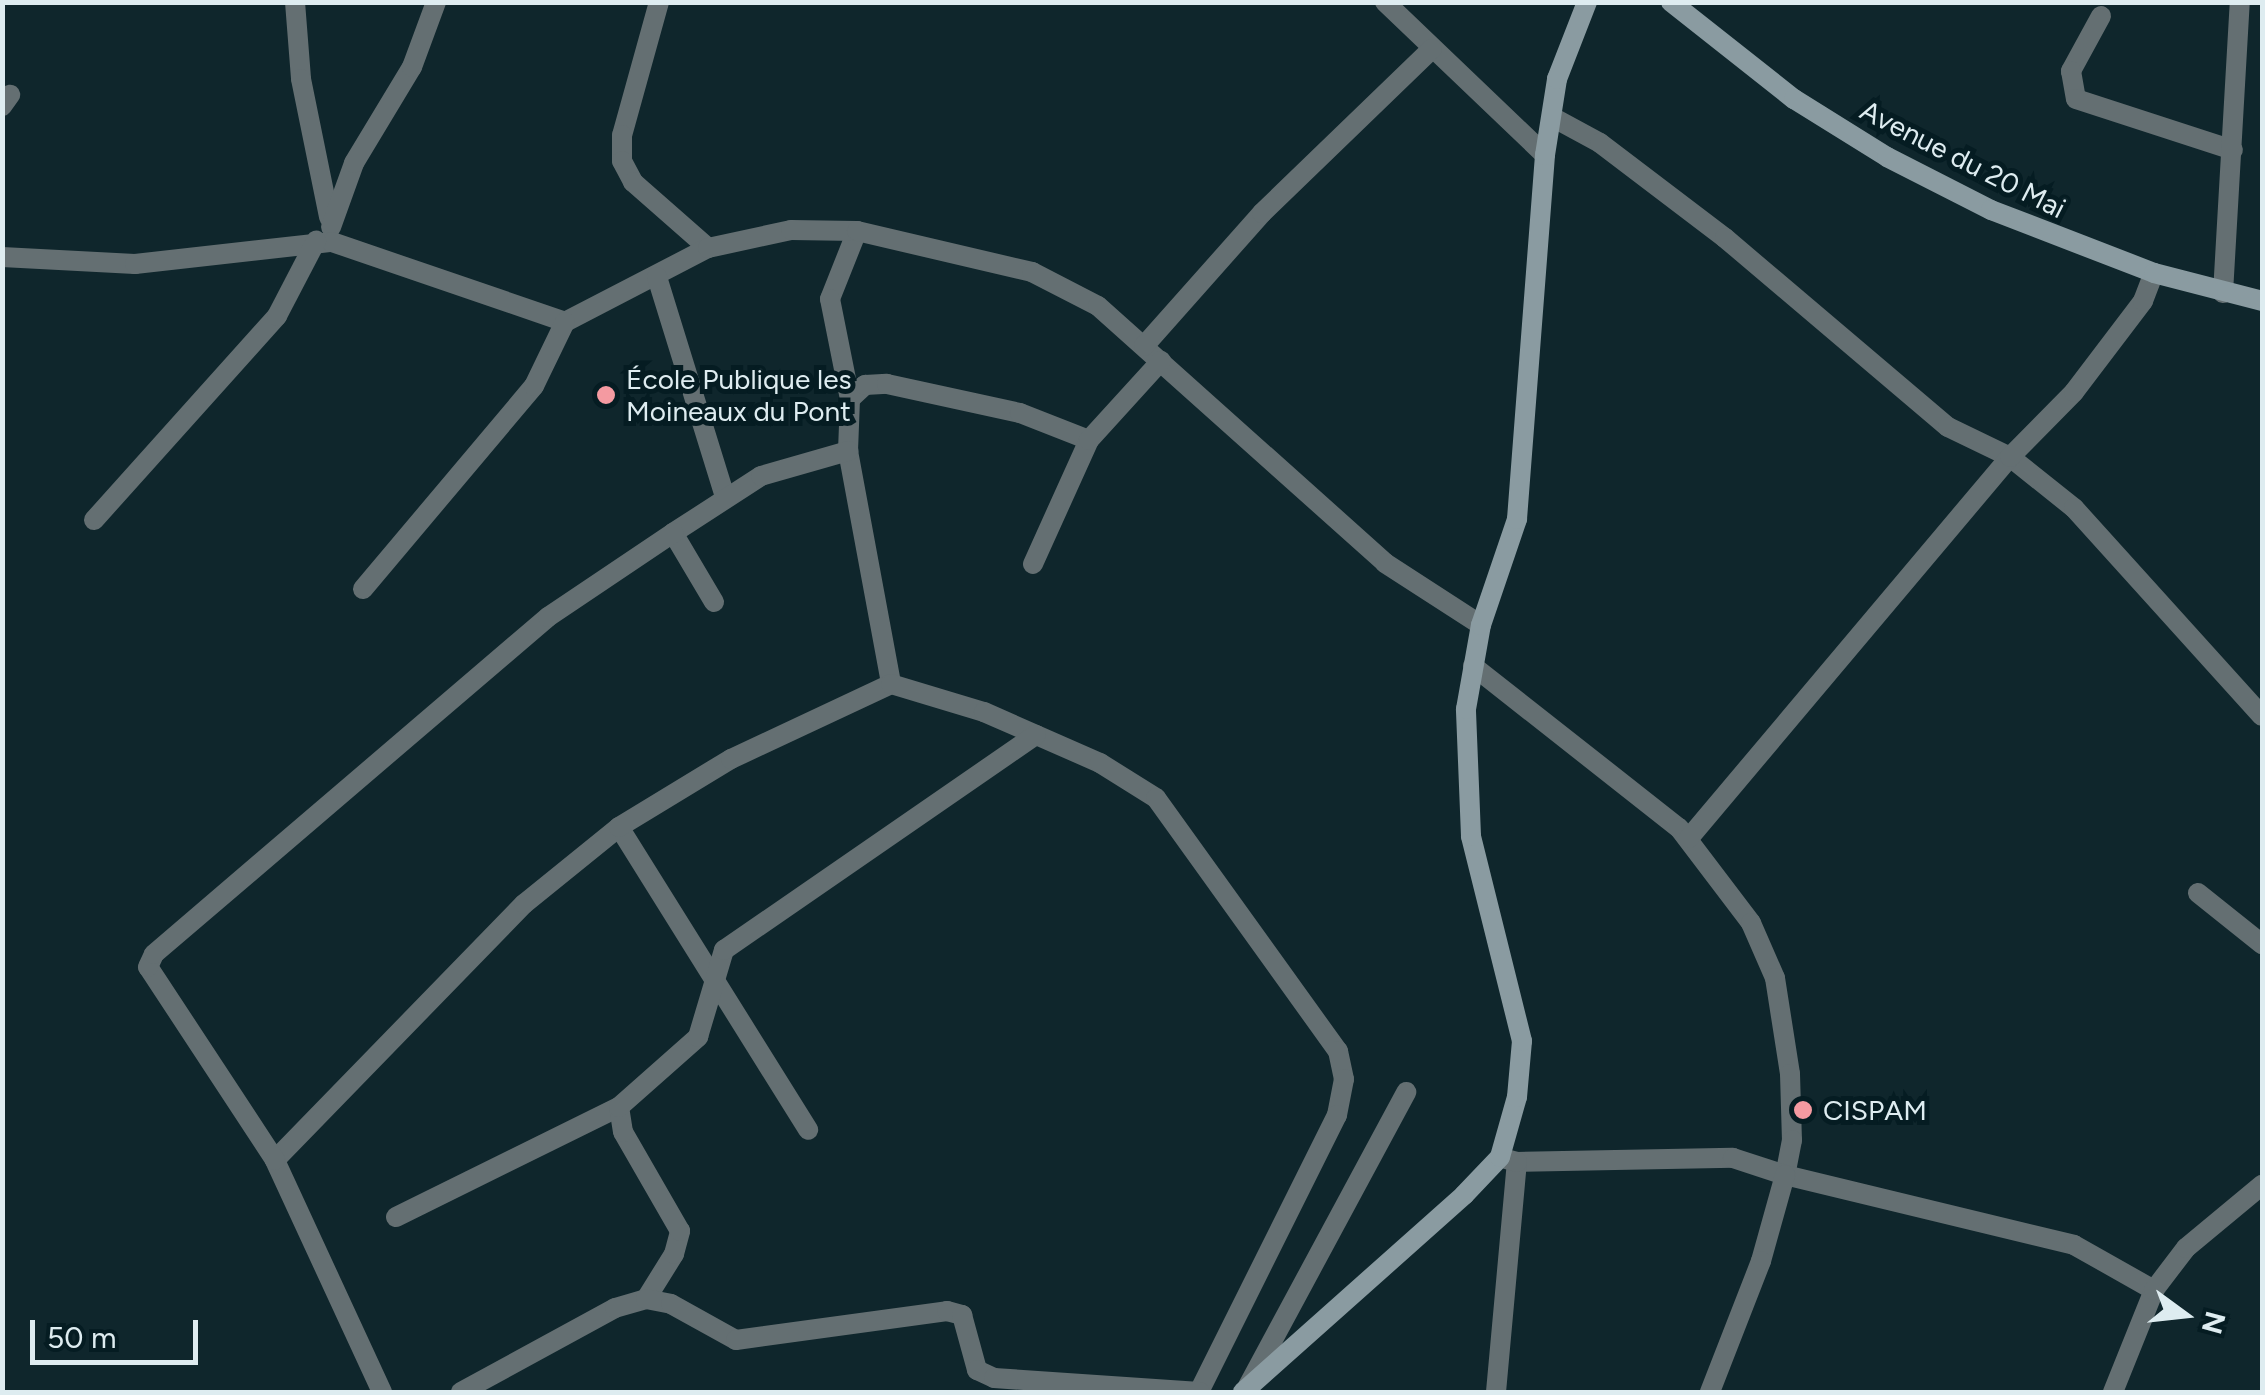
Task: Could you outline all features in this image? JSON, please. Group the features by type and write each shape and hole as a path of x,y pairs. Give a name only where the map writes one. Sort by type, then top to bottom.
{"street":[{"path":"295,2 301,78 326,237"},
{"path":"94,520 277,316 326,237 354,163 412,67 436,2"},
{"path":"659,2 622,135 622,161 632,182 708,248"},
{"path":"1385,2 1545,155"},
{"path":"1496,1392 1508,1159 1522,1041 1472,836 1464,746 1481,626 1517,520 1524,472 1545,155 1554,118 1557,80 1587,2"},
{"name":"Avenue du 20 Mai","path":"1671,2 1794,99 1887,157 1991,210 2154,272 2262,301"},
{"path":"2223,293 2240,2"},
{"path":"2101,16 2072,71 2076,99 2233,150"},
{"path":"1144,346 1262,212 1432,49"},
{"path":"1554,118 1600,143 1725,238 1948,427 2010,457 2074,508 2262,716"},
{"path":"363,589 534,386 565,322 708,248 791,230 857,230 1046,277 1098,306 1385,564 1481,626"},
{"path":"857,230 830,299 850,399 848,451 892,684"},
{"path":"2,257 135,264 326,237 565,322"},
{"path":"1689,838 2010,457 2074,392 2143,300 2154,272"},
{"path":"657,277 725,497"},
{"path":"1033,564 1089,440 1161,361"},
{"path":"850,399 864,385 887,384 1020,413 1089,440"},
{"path":"382,1392 275,1160 153,982 148,967 154,954 548,617 725,497 797,461 848,451"},
{"path":"672,533 714,602"},
{"path":"1473,666 1689,838 1750,924 1776,978 1790,1074 1792,1140 1761,1261 1710,1392"},
{"path":"275,1160 524,904 619,828 731,759 892,684 1036,735 1156,798 1338,1051 1344,1080 1337,1115 1201,1390 994,1378 978,1370 962,1316 947,1311 736,1340 671,1304 646,1299 615,1308 461,1392"},
{"path":"396,1217 619,1107 698,1037 711,982 724,950 1036,735"},
{"path":"619,828 711,982 808,1130"},
{"path":"2198,893 2262,944"},
{"path":"1244,1392 1406,1092"},
{"path":"619,1107 622,1132 680,1230 674,1254 646,1299"},
{"path":"1244,1392 1375,1282 1508,1159 1733,1158 1785,1175 2074,1245 2154,1290"},
{"path":"2114,1392 2154,1290 2186,1248 2262,1185"}],"place":[{"name":"École Publique les Moineaux du Pont","path":"606,395"},
{"name":"CISPAM","path":"1803,1110"}]}
